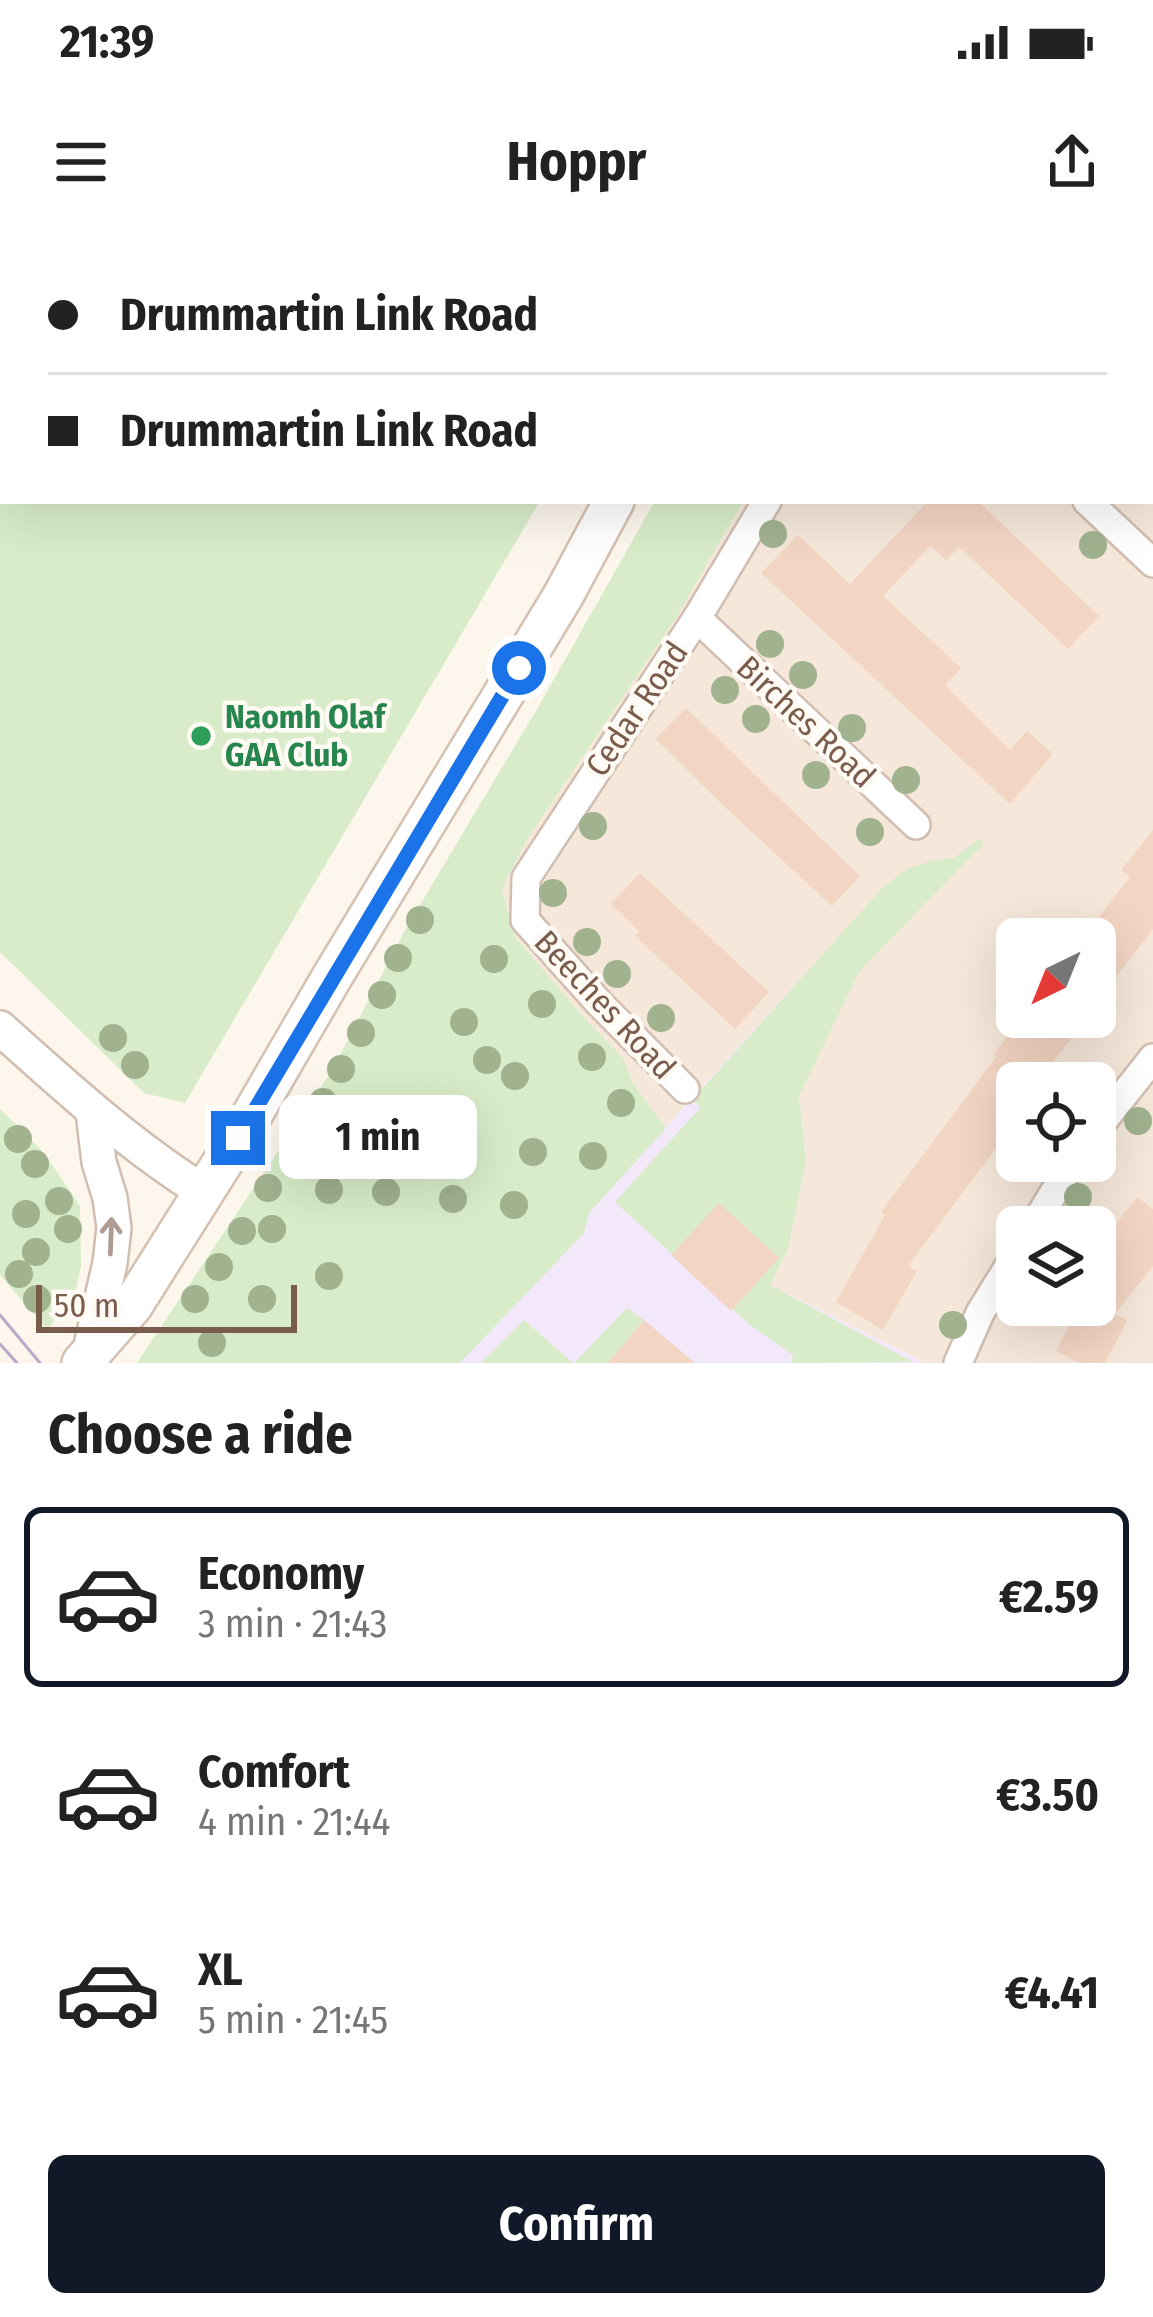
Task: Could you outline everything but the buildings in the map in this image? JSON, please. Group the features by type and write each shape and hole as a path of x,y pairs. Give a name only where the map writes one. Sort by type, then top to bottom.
{"main road":[{"path":"86,1357 132,1306 204,1192 563,596 612,504"}],"street":[{"name":"Cedar Road","path":"526,920 526,878 697,618 765,504"},
{"path":"1090,504 1153,563"},
{"name":"Birches Road","path":"697,618 916,825"},
{"name":"Beeches Road","path":"526,920 599,1003 685,1089"},
{"path":"0,1028 93,1112 204,1192"},
{"path":"1116,1105 1153,1058"},
{"path":"86,1357 114,1228 98,1162 93,1112"},
{"path":"958,1363 996,1287"}],"shaded area":[{"path":"741,504 1153,504 1153,1363 922,1363 770,1286 788,1249 806,1161 799,1096 845,1000 808,971 666,1128 632,1082 622,1058 515,937 502,889 526,841 678,615"},
{"path":"808,970 845,1000 799,1096 806,1161 788,1249 770,1285 920,1360 918,1363 448,1363 588,1213"}],"green space":[{"name":"Naomh Olaf GAA Club","path":"0,504 538,504 185,1103 144,1093 0,952"},
{"path":"653,504 741,504 678,615 526,841 502,889 515,937 623,1058 632,1082 666,1128 589,1213 584,1233 460,1363 137,1363 331,1072 405,930"},
{"path":"979,839 984,843 859,972 799,1096 806,1161 788,1249 770,1285 913,1362 792,1363 793,1355 750,1325 615,1202 701,1107 693,1099 884,886 908,869 954,858"},
{"path":"0,1109 44,1153 80,1206 81,1266 76,1289 48,1330 0,1275"},
{"path":"627,1308 644,1320 608,1363 574,1363"},
{"path":"524,1320 573,1363 481,1363"}],"tram line":[{"path":"0,1315 40,1363"},
{"path":"0,1344 17,1363"}],"place":[{"name":"Naomh Olaf GAA Club","path":"201,736"}],"route":[{"path":"238,1138 519,668"}]}
